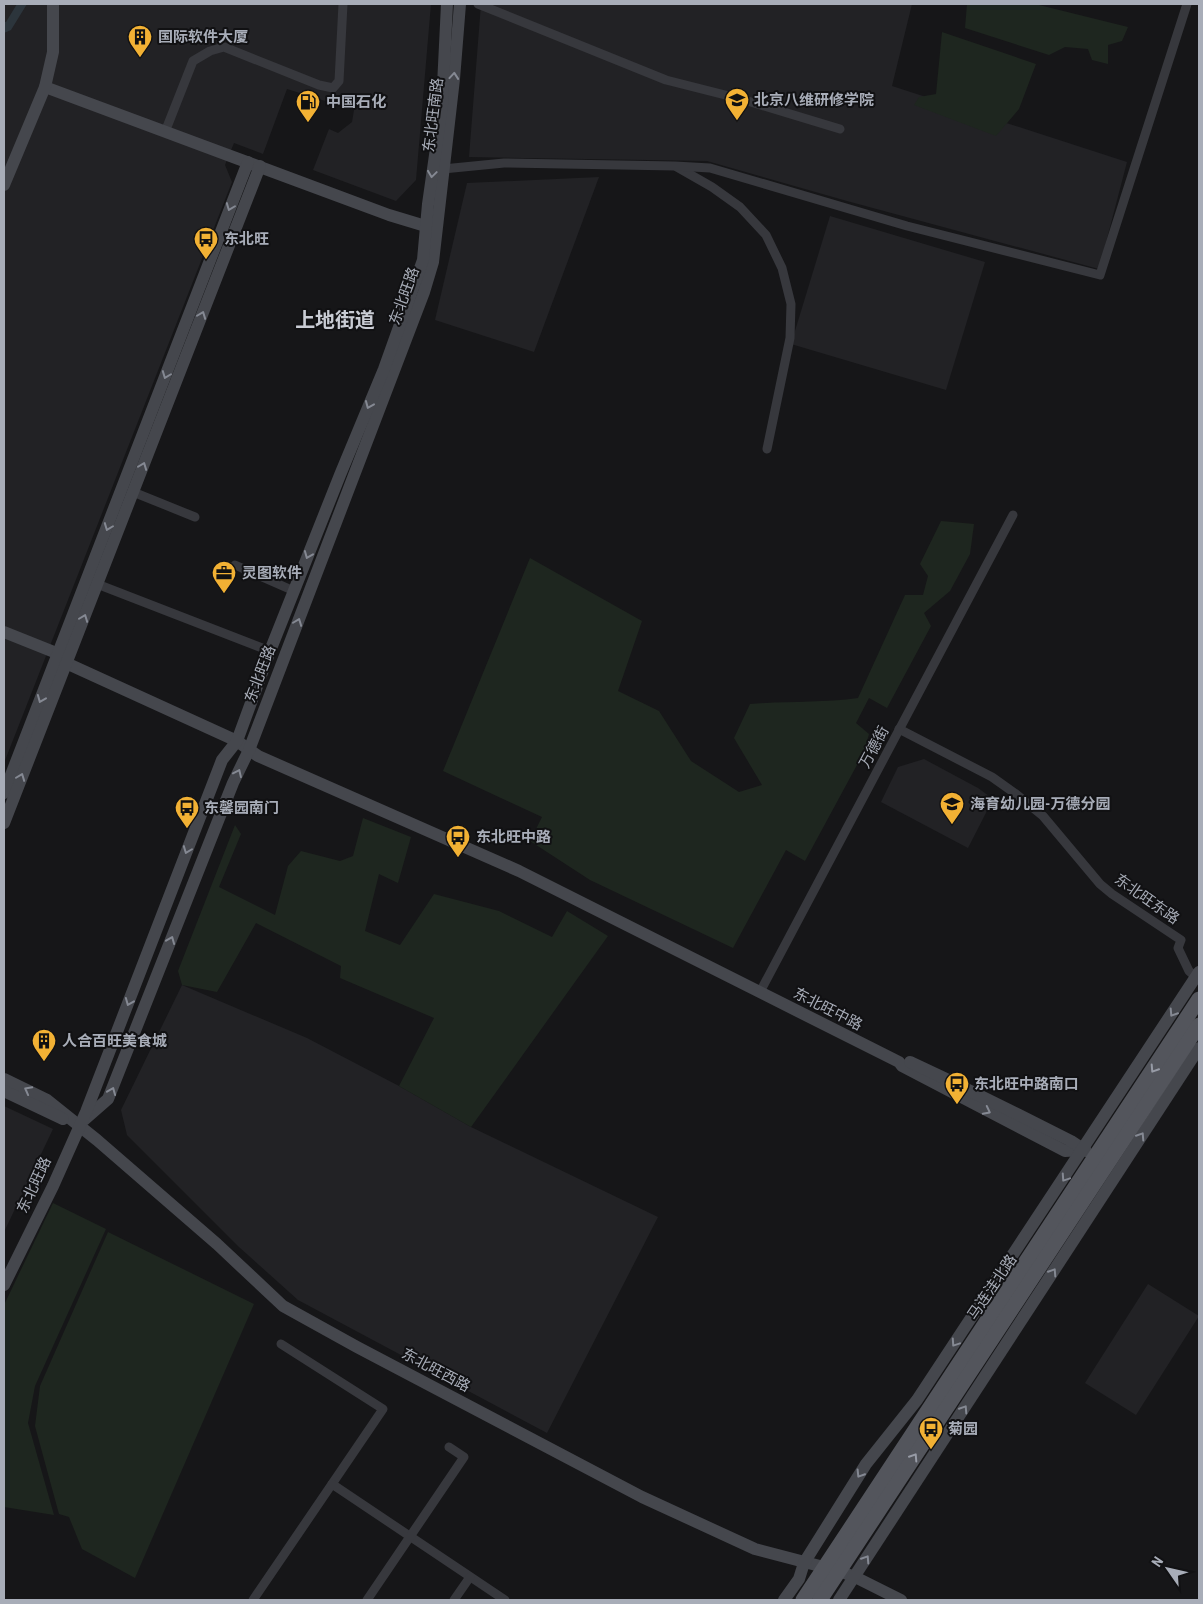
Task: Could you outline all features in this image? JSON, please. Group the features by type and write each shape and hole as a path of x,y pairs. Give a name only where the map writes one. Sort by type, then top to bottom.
{"main road":[{"name":"马连洼北路","path":"820,1600 1096,1156 1197,983"},
{"name":"马连洼北路","path":"802,1600 1096,1156 1138,1117 1199,1025"}],"street":[{"path":"4,186 45,87 53,52 53,4"},
{"path":"166,132 193,61 210,51 224,47 319,85 333,88 339,80 343,4"},
{"name":"东北旺南路","path":"431,227 442,106 447,4"},
{"name":"东北旺南路","path":"431,227 443,168 454,79 460,4"},
{"path":"478,4 666,80 741,99 840,129"},
{"path":"443,168 504,163 710,168 907,226 1100,275 1187,4"},
{"path":"45,87 389,215 431,227"},
{"path":"4,793 62,658 97,584 133,492 254,164"},
{"path":"4,823 62,658 254,164"},
{"path":"675,166 712,187 740,207 766,235 782,268 791,304 790,338 767,449"},
{"name":"东北旺路","path":"4,1285 53,1186 86,1112 222,760 236,741 270,651 387,360 422,260 431,227"},
{"name":"东北旺路","path":"79,1126 108,1099 233,783 249,750 424,292 433,262 431,227"},
{"path":"133,492 195,517"},
{"name":"万德街","path":"760,992 1013,515"},
{"path":"235,565 294,591"},
{"path":"97,584 270,651"},
{"name":"东北旺中路","path":"4,632 236,741 258,756 495,860 899,1062 905,1060 944,1078 1096,1156"},
{"name":"东北旺东路","path":"899,729 992,777 1043,816 1100,884 1181,940 1178,948 1197,983"},
{"path":"839,1600 1199,1048"},
{"name":"东北旺西路","path":"4,1078 47,1100 97,1140 217,1244 282,1306 357,1348 642,1497 755,1549 839,1571 901,1600"},
{"path":"1138,1117 1175,1085"},
{"name":"东北旺西路","path":"4,1091 79,1126"},
{"name":"马连洼北路","path":"784,1600 799,1578 804,1563 866,1464 917,1400 1096,1156"},
{"path":"253,1600 383,1409 281,1344"},
{"path":"902,1448 917,1400"},
{"path":"367,1600 464,1458 449,1447"},
{"path":"332,1484 505,1600"},
{"path":"454,1600 470,1577"}],"shaded area":[{"path":"4,4 431,4 416,180 396,201 313,170 329,129 338,133 352,122 354,110 287,89 263,154 234,143 225,165 232,182 4,763"},
{"path":"17,4 27,4 11,30 4,33 4,22 6,22"},
{"name":"北京八维研修学院","path":"481,4 912,4 892,86 1127,162 1099,269 707,161 469,157"},
{"path":"967,4 1035,4 1128,27 1122,41 1108,45 1108,64 1092,60 1088,49 1065,47 1049,55 965,28"},
{"path":"942,32 1036,64 1019,109 996,136 914,105 919,97 936,94"},
{"path":"599,177 534,352 435,320 467,183"},
{"path":"830,216 985,262 946,390 791,344"},
{"path":"941,521 974,524 970,554 950,591 924,613 931,626 887,708 869,698 856,723 869,734 864,752 805,861 786,850 733,948 590,880 530,841 542,817 443,771 530,558 642,621 618,691 659,711 691,761 739,792 762,785 734,738 750,704 858,698 905,595 923,595 928,576 920,564"},
{"name":"海育幼儿园-万德分园","path":"924,759 978,788 993,799 968,848 881,802 898,767"},
{"path":"363,818 411,837 398,883 379,874 365,931 400,945 434,894 499,911 552,937 567,911 608,936 471,1127 399,1086 434,1018 340,978 341,966 256,923 217,992 182,985 178,971 235,825 241,834 219,887 275,915 288,866 301,851 340,861 353,856"},
{"path":"182,985 307,1038 399,1086 471,1127 658,1217 547,1433 298,1300 239,1247 127,1135 121,1110"},
{"path":"4,1106 53,1129 4,1232"},
{"path":"53,1203 106,1229 35,1386 28,1423 54,1515 4,1507 4,1305"},
{"path":"108,1232 254,1304 135,1578 82,1549 69,1517 59,1514 35,1426 40,1386"},
{"path":"1148,1284 1199,1316 1136,1415 1085,1383"}],"place":[{"name":"国际软件大厦","path":"140,58"},
{"name":"北京八维研修学院","path":"737,121"},
{"name":"中国石化","path":"308,123"},
{"name":"东北旺","path":"206,260"},
{"name":"灵图软件","path":"224,594"},
{"name":"海育幼儿园-万德分园","path":"952,825"},
{"name":"东馨园南门","path":"187,829"},
{"name":"东北旺中路","path":"458,858"},
{"name":"人合百旺美食城","path":"44,1062"},
{"name":"东北旺中路南口","path":"957,1105"},
{"name":"菊园","path":"931,1450"}],"district":[{"name":"上地街道","path":"335,320"}]}
